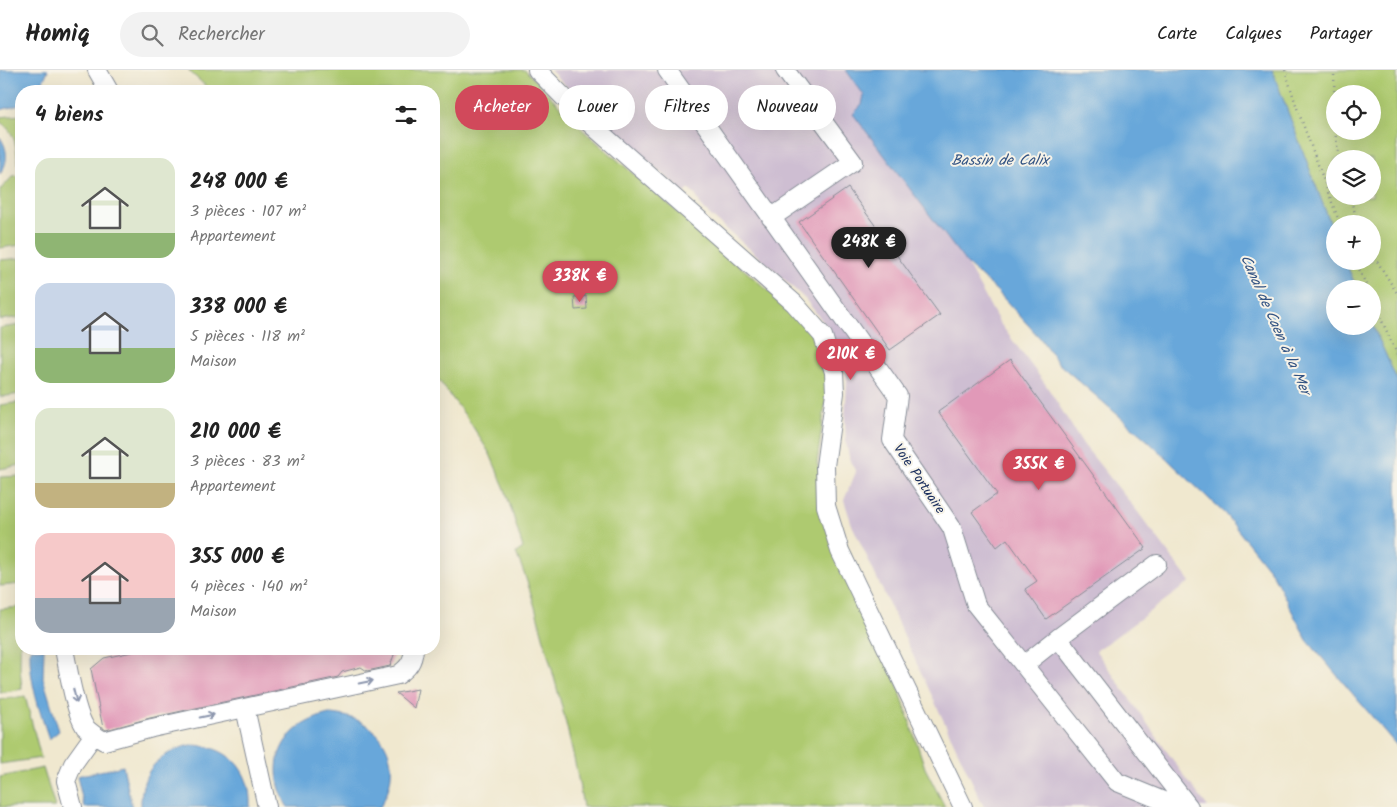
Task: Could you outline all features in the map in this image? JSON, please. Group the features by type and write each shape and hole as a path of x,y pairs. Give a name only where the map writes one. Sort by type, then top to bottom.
{"street":[{"path":"97,70 106,85"},
{"path":"537,70 586,120 794,303 823,336 834,372 835,392 825,466 826,506 840,551 963,807"},
{"name":"Voie Portuaire","path":"666,70 898,396 892,440 952,528 976,605 1116,782 1178,807"},
{"path":"771,218 853,162 785,70"},
{"path":"1024,665 1157,564"},
{"path":"1058,638 1189,807"},
{"path":"66,655 79,714 84,726 94,736 104,742 152,728 398,676 408,668 413,655"},
{"path":"245,708 267,807"},
{"path":"73,807 66,781 73,764 94,736"}],"path":[{"path":"1285,70 1337,215"},
{"path":"1334,70 1334,85"},
{"path":"1381,267 1397,293"},
{"path":"1381,319 1397,354"}],"shaded area":[{"path":"550,70 846,70 864,95 862,105 853,114 967,264 999,322 1046,385 1083,444 1137,511 1190,582 1096,651 1208,807 984,807 852,525 844,500 856,472 850,461 846,443 847,381 841,353 828,328 805,299 703,209 696,196 689,189 685,193 613,130 635,130 635,85 565,85"}],"green space":[{"path":"188,70 525,70 540,85 455,85 455,130 549,130 549,95 559,105 559,130 583,130 786,306 809,331 818,348 828,383 817,463 899,689 925,768 945,807 583,807 572,748 557,690 533,602 516,553 523,548 505,489 490,454 468,419 440,382 440,85 204,85"},
{"path":"1272,70 1397,70 1397,380 1377,335 1381,335 1381,280 1353,280 1349,270 1381,270 1381,215 1327,215"},
{"path":"15,116 15,144 9,130 0,122 0,117"},
{"path":"15,176 15,246 0,248 0,190"},
{"path":"15,259 15,318 0,320 0,260"},
{"path":"15,326 15,395 0,397 0,328"},
{"path":"15,403 15,466 0,469 0,405"},
{"path":"15,476 15,585 0,586 0,477"},
{"path":"15,608 15,655 20,655 22,689 0,693 0,609"},
{"path":"25,696 41,758 0,764 0,700"},
{"path":"43,768 55,807 0,807 0,777"}],"water":[{"path":"0,70 48,70 41,85 15,85 15,106 0,110"},
{"path":"846,70 1272,70 1327,215 1326,270 1349,270 1353,280 1326,280 1326,335 1377,335 1397,380 1397,746 1307,640 1272,573 1225,514 1148,441 1058,363 1040,338 997,291 967,264 853,114 862,105 864,95"},
{"path":"0,137 5,146 6,160 0,174"},
{"path":"30,655 44,655 43,678 59,731 49,739 38,706"},
{"path":"329,714 347,717 363,723 375,732 384,744 390,758 391,773 388,790 380,807 287,806 280,790 277,775 278,761 282,748 299,727 313,719"},
{"path":"190,745 215,749 235,762 247,781 250,793 250,807 141,807 141,795 144,784 147,774 153,766 168,754"},
{"path":"123,766 132,807 84,807 77,776"}],"building":[{"path":"848,188 940,315 890,350 799,222"},
{"path":"586,296 587,309 575,310 574,297"},
{"path":"1010,360 1146,548 1046,619 1025,589 1037,581 1007,539 997,547 972,512 997,494 938,412"},
{"path":"118,655 394,655 390,666 367,671 361,667 342,672 338,677 150,718 106,730 103,728 91,669 104,658"},
{"path":"418,689 414,708 396,693"}],"water label":[{"name":"Bassin de Calix","path":"1000,161"},
{"name":"Canal de Caen à la Mer","path":"1275,325"}]}
